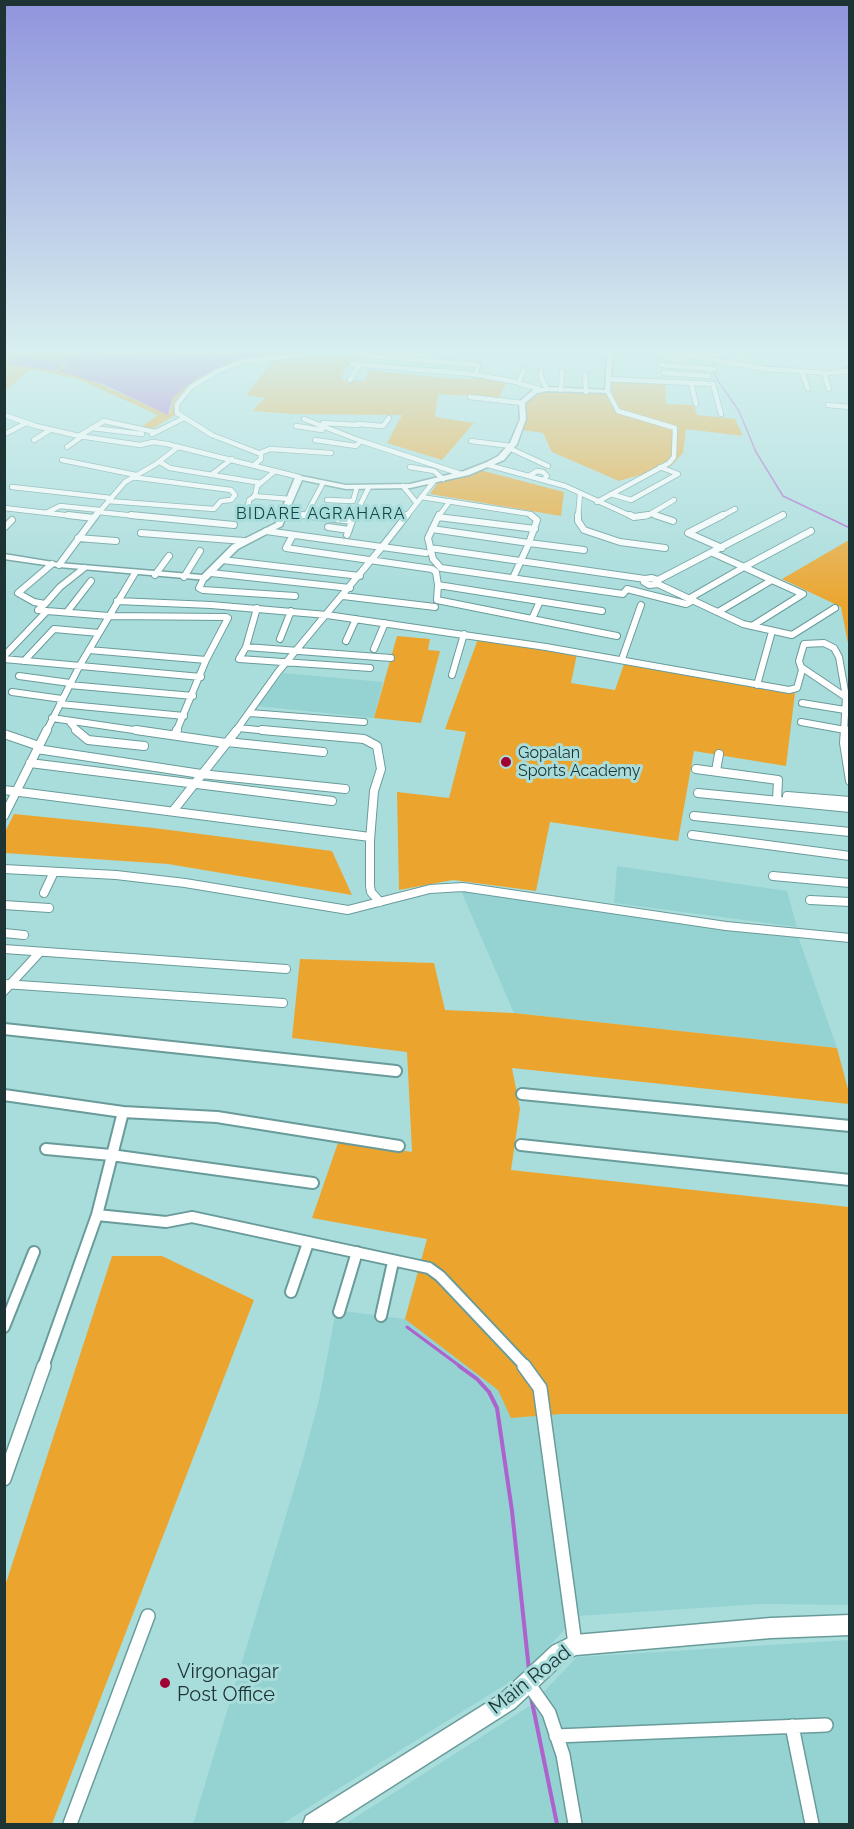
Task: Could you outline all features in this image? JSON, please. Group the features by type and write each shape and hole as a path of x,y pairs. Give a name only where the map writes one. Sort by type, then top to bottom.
{"street":[{"path":"34,441 44,434"},
{"path":"69,434 143,444 156,442 209,453 323,483 369,488 434,481 488,465 501,458 516,434"},
{"path":"67,447 84,434"},
{"path":"115,441 122,434"},
{"path":"143,444 152,434"},
{"path":"211,434 260,453 270,449 331,453"},
{"path":"343,434 461,474"},
{"path":"597,502 673,460 675,434"},
{"path":"315,440 356,446 361,441"},
{"path":"222,445 227,441"},
{"path":"471,441 510,447 548,466"},
{"path":"175,735 201,677 206,660 228,618 109,616 67,612 46,607 18,593 56,565 99,511 134,476 160,462 178,447"},
{"path":"209,453 216,448"},
{"path":"254,465 262,457 260,453"},
{"path":"211,475 232,459"},
{"path":"62,460 134,476 231,490 235,493 231,500"},
{"path":"160,462 170,468 261,483"},
{"path":"488,465 565,486 634,518 652,514 674,500"},
{"path":"410,467 431,470 443,479"},
{"path":"611,494 631,500 678,474 660,468"},
{"path":"275,471 261,483 248,504 248,509 251,511 352,521"},
{"path":"294,596 199,588 207,575 244,541 279,524 299,477"},
{"path":"173,811 286,663 360,576 434,481"},
{"path":"306,515 323,483"},
{"path":"403,486 418,500 530,514 537,520 535,529 513,579"},
{"path":"12,487 109,500 214,509 221,501 231,500 248,504"},
{"path":"327,500 352,502 357,487"},
{"path":"328,527 348,532 369,488"},
{"path":"580,494 578,520 584,530 620,543 665,549"},
{"path":"254,496 290,499"},
{"path":"448,504 438,517 428,538 428,551 441,568 623,594 627,589 686,603 744,567 810,531"},
{"path":"46,513 60,506 234,525"},
{"path":"4,508 94,518"},
{"path":"722,548 688,533 735,508"},
{"path":"652,514 673,521"},
{"path":"266,531 382,548 521,561 645,579 647,585 658,582 783,515"},
{"path":"438,517 535,529"},
{"path":"4,528 12,520"},
{"path":"432,530 584,550"},
{"path":"141,533 244,541"},
{"path":"293,535 286,548 432,569 436,572 437,600 616,636"},
{"path":"78,538 116,541"},
{"path":"184,577 200,551"},
{"path":"713,553 803,594 752,626"},
{"path":"4,556 56,565 155,575 184,577 207,575 350,588"},
{"path":"155,575 169,556"},
{"path":"222,560 360,576"},
{"path":"4,658 60,587 84,568"},
{"path":"4,816 80,665 135,573"},
{"path":"718,612 772,580"},
{"path":"67,612 91,581"},
{"path":"658,582 752,626 792,635 835,608"},
{"path":"438,585 602,611"},
{"path":"343,596 435,607"},
{"path":"117,601 257,608 327,615 464,634 795,690 804,644 817,642 834,648 839,657 848,699 845,710 845,730 849,781"},
{"path":"532,620 540,601"},
{"path":"622,660 641,605"},
{"path":"257,608 246,647 239,659 370,668"},
{"path":"280,639 291,611"},
{"path":"346,641 356,619"},
{"path":"374,649 385,623"},
{"path":"24,661 54,629 99,633"},
{"path":"452,675 464,634"},
{"path":"758,685 771,635"},
{"path":"246,647 391,658"},
{"path":"89,650 206,660"},
{"path":"4,658 201,677"},
{"path":"801,667 848,699"},
{"path":"20,676 70,684 193,696"},
{"path":"12,692 61,701 184,716"},
{"path":"802,703 845,710"},
{"path":"250,713 364,722"},
{"path":"52,718 227,742 323,752"},
{"path":"69,721 83,738 88,740 144,746"},
{"path":"801,722 845,730"},
{"path":"238,728 364,739 377,746 381,774 374,791 370,841 370,886 371,892 380,902"},
{"path":"4,734 38,747 201,774 345,789"},
{"path":"716,771 719,754"},
{"path":"30,763 332,801"},
{"path":"696,769 778,780 777,801"},
{"path":"4,790 370,837 370,841"},
{"path":"699,793 849,808"},
{"path":"788,796 849,801"},
{"path":"694,816 849,832"},
{"path":"692,835 849,856"},
{"path":"4,869 116,875 185,883 348,910 363,908 430,888 463,887 726,926 849,938"},
{"path":"44,893 54,872"},
{"path":"773,876 849,883"},
{"path":"810,900 849,902"},
{"path":"4,905 50,908"},
{"path":"4,933 24,935"},
{"path":"4,949 286,969"},
{"path":"6,986 40,952"},
{"path":"6,986 283,1003"},
{"path":"4,1029 396,1071"},
{"path":"522,1094 849,1126"},
{"path":"4,1095 123,1112 217,1117 399,1146"},
{"path":"4,1479 97,1215 123,1112"},
{"path":"521,1145 849,1180"},
{"path":"46,1149 111,1155 314,1183"},
{"path":"97,1215 166,1222 192,1217 429,1268 440,1276 537,1380 575,1645"},
{"path":"291,1292 308,1243"},
{"path":"4,1327 33,1252"},
{"path":"339,1312 357,1252"},
{"path":"381,1316 393,1262"},
{"path":"70,1824 118,1689 148,1616"},
{"name":"Main Road","path":"314,1824 508,1701 559,1653 575,1645 771,1628 849,1625"},
{"path":"528,1683 549,1713 563,1755 575,1824"},
{"path":"556,1736 826,1725"},
{"path":"792,1726 812,1824"}],"shaded area":[{"path":"392,434 464,434 442,460 387,443"},
{"path":"544,434 685,434 683,453 671,466 619,481 552,452"},
{"path":"480,470 564,492 561,516 430,494 439,481"},
{"path":"849,540 849,649 841,607 782,579"},
{"path":"397,636 430,639 428,650 440,651 421,723 374,718"},
{"path":"478,639 577,654 571,683 615,690 624,664 795,693 786,766 694,751 678,841 550,822 536,891 453,880 399,890 397,792 449,798 466,732 445,729"},
{"path":"283,673 383,682 374,718 257,706"},
{"path":"14,814 154,828 332,851 352,895 168,864 5,853 5,832"},
{"path":"617,866 787,891 797,927 614,903"},
{"path":"461,891 798,936 837,1048 514,1013"},
{"path":"300,959 434,963 445,1010 514,1013 837,1048 849,1093 849,1104 512,1068 520,1109 511,1170 849,1207 849,1414 561,1414 511,1418 498,1390 405,1319 427,1239 312,1218 339,1140 412,1152 407,1052 292,1038"},
{"path":"427,1239 849,1281 849,1605 761,1604 578,1616 521,1675 282,1824 193,1824 303,1459 319,1400 336,1310 405,1319"},
{"path":"112,1256 162,1256 254,1300 52,1824 5,1824 5,1586"},
{"path":"849,1640 849,1824 345,1824 531,1705 577,1657"}],"waterway":[{"path":"749,434 756,452 783,496 850,528"},
{"path":"407,1327 461,1367"},
{"path":"459,1366 477,1379 489,1392 497,1408 512,1511 529,1670"},
{"path":"531,1697 557,1824"}],"place":[{"name":"Gopalan Sports Academy","path":"506,762"},
{"name":"Virgonagar Post Office","path":"165,1683"}],"district":[{"name":"BIDARE AGRAHARA","path":"321,514"}]}
